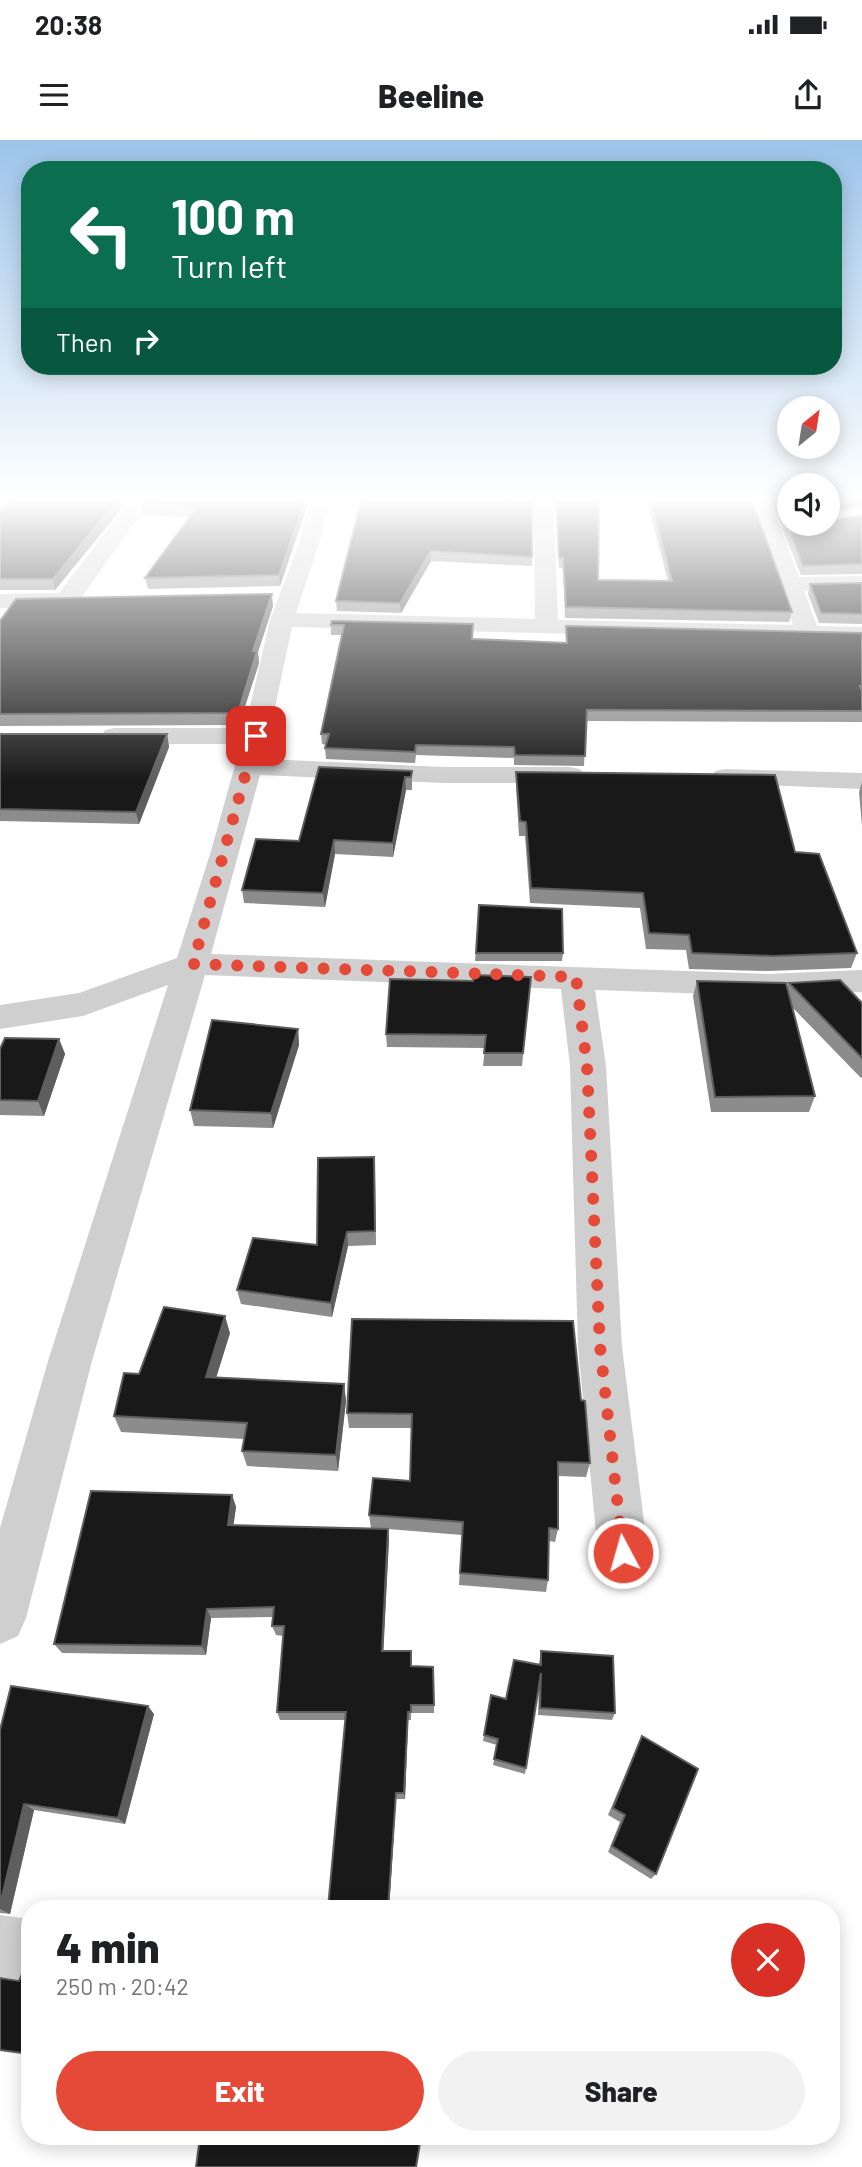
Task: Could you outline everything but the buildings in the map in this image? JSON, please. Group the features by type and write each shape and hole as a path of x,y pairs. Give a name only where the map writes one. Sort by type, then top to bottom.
{"street":[{"path":"66,600 72,592"},
{"path":"0,1618 70,1362 193,964 252,751 279,604 285,592"},
{"path":"546,592 547,625"},
{"path":"792,592 807,631"},
{"path":"0,601 92,600"},
{"path":"279,604 547,625 862,634"},
{"path":"94,736 252,751 444,775 591,775"},
{"path":"700,777 862,781"},
{"path":"0,1017 83,1004 193,964 768,985 862,981"},
{"path":"576,977 587,1066 600,1346 623,1553"},
{"path":"0,1946 21,1949"}],"route":[{"path":"256,736 193,964 576,977 587,1066 600,1346 623,1553"}]}
